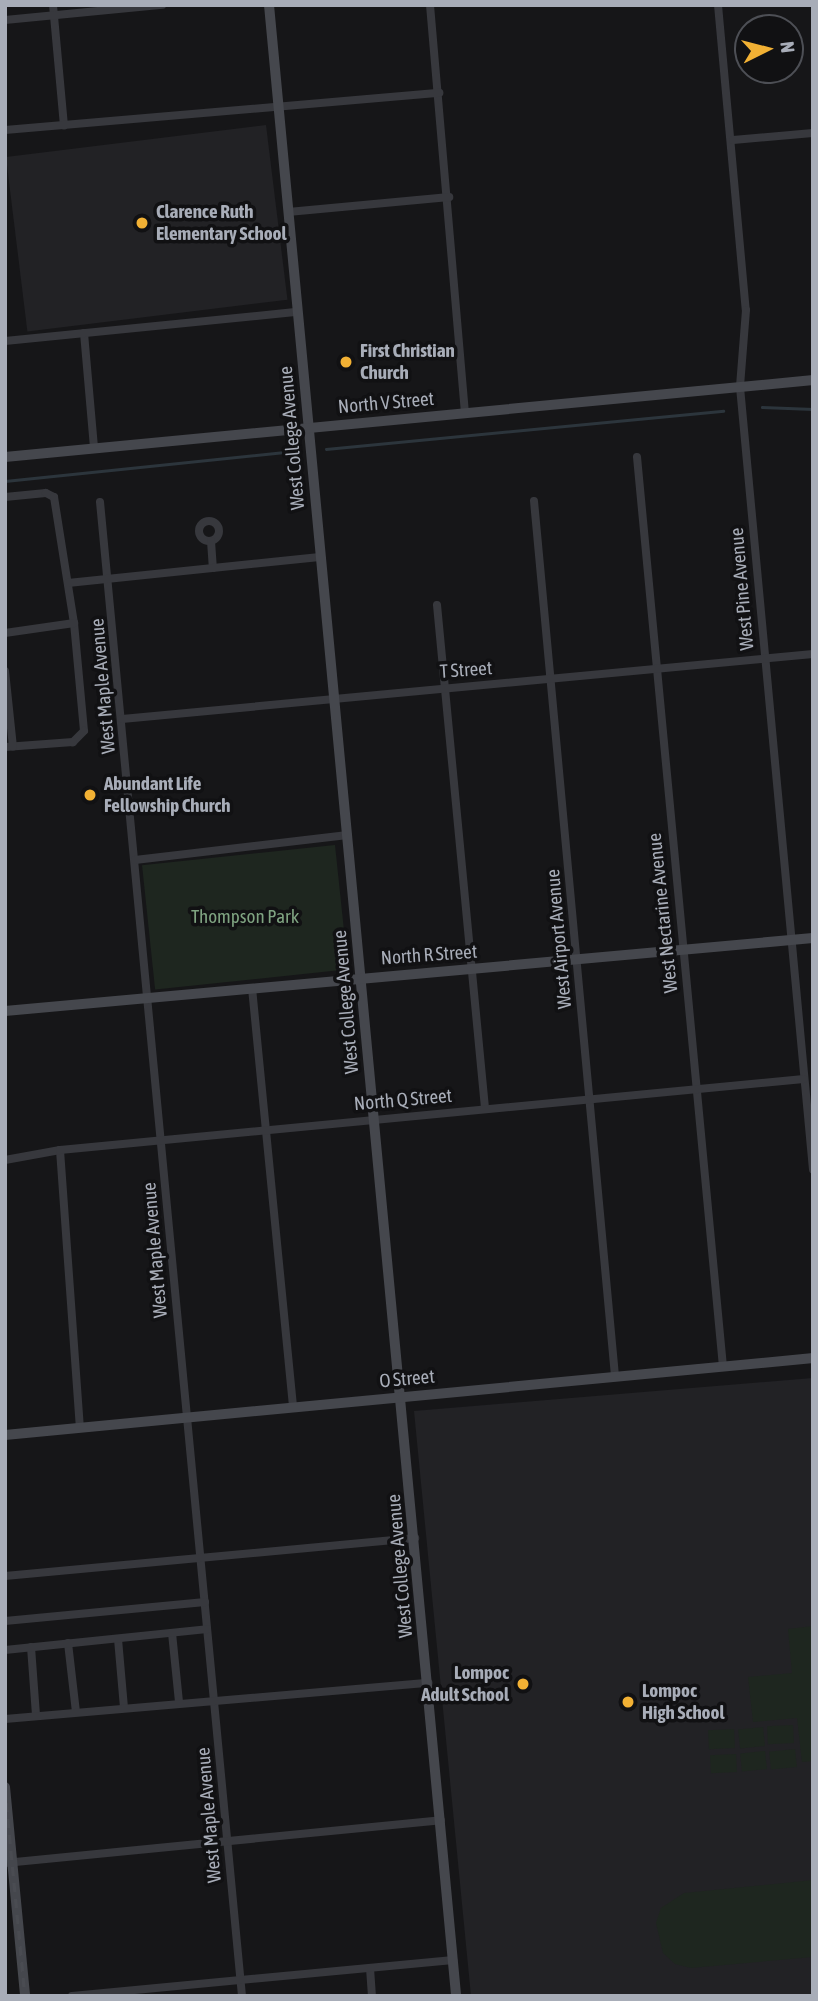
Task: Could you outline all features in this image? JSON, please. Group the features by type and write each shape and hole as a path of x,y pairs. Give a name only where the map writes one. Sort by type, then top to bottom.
{"street":[{"path":"53,5 64,125"},
{"path":"5,20 162,5"},
{"name":"West College Avenue","path":"269,5 456,1996"},
{"path":"430,5 449,197 465,413"},
{"name":"West Pine Avenue","path":"718,5 733,141 746,310 740,387 813,1170"},
{"path":"5,130 439,93"},
{"path":"733,141 813,133"},
{"path":"288,212 449,197"},
{"path":"5,341 298,312"},
{"path":"84,333 94,448"},
{"name":"North V Street","path":"5,457 813,380"},
{"name":"West Nectarine Avenue","path":"637,457 723,1367"},
{"path":"5,497 46,493 54,497 74,623 84,731 73,743 9,747 5,671"},
{"name":"West Airport Avenue","path":"534,501 615,1375"},
{"name":"West Maple Avenue","path":"100,502 242,1996"},
{"path":"211,541 213,568"},
{"path":"68,583 320,557"},
{"path":"437,606 485,1108"},
{"path":"5,633 74,623"},
{"name":"T Street","path":"122,719 334,696 550,679 813,653"},
{"path":"135,860 348,835"},
{"name":"North R Street","path":"5,1011 361,977 473,971 813,938"},
{"path":"252,988 293,1407"},
{"name":"North Q Street","path":"5,1160 60,1150 374,1118 804,1079"},
{"path":"60,1150 80,1427"},
{"name":"O Street","path":"5,1435 813,1358"},
{"path":"5,1576 415,1538"},
{"path":"5,1621 205,1602"},
{"path":"5,1650 207,1629"},
{"path":"172,1633 179,1702"},
{"path":"118,1639 124,1707"},
{"path":"68,1643 76,1712"},
{"path":"31,1647 36,1715"},
{"path":"5,1719 214,1699 428,1683"},
{"path":"5,1787 8,1862 24,1996"},
{"path":"8,1862 440,1820"},
{"path":"72,1996 453,1960"},
{"path":"370,1968 372,1996"}],"shaded area":[{"name":"Clarence Ruth Elementary School","path":"266,125 287,300 27,332 6,157"},
{"name":"Lompoc High School","path":"813,1378 813,1994 471,1996 414,1411"}],"green space":[{"name":"Thompson Park","path":"335,845 348,969 155,990 142,865"},
{"path":"813,1626 813,1761 802,1762 797,1718 753,1722 748,1677 792,1673 788,1629"},
{"path":"793,1725 794,1743 768,1744 767,1726"},
{"path":"763,1727 765,1746 740,1749 738,1730"},
{"path":"734,1729 735,1748 709,1749 708,1730"},
{"path":"795,1749 797,1767 771,1770 769,1752"},
{"path":"765,1751 767,1769 742,1772 740,1754"},
{"path":"736,1754 737,1772 711,1773 710,1755"},
{"path":"813,1880 813,1957 691,1968 675,1964 663,1953 656,1923 661,1908 684,1893"}],"waterway":[{"path":"762,407 813,409"},
{"path":"326,449 723,411"},
{"path":"5,481 296,451"}],"railway":[{"path":"5,1787 25,1996"}],"place":[{"name":"Clarence Ruth Elementary School","path":"142,223"},
{"name":"First Christian Church","path":"346,362"},
{"name":"Abundant Life Fellowship Church","path":"90,795"},
{"name":"Lompoc Adult School","path":"523,1684"},
{"name":"Lompoc High School","path":"628,1702"}]}
